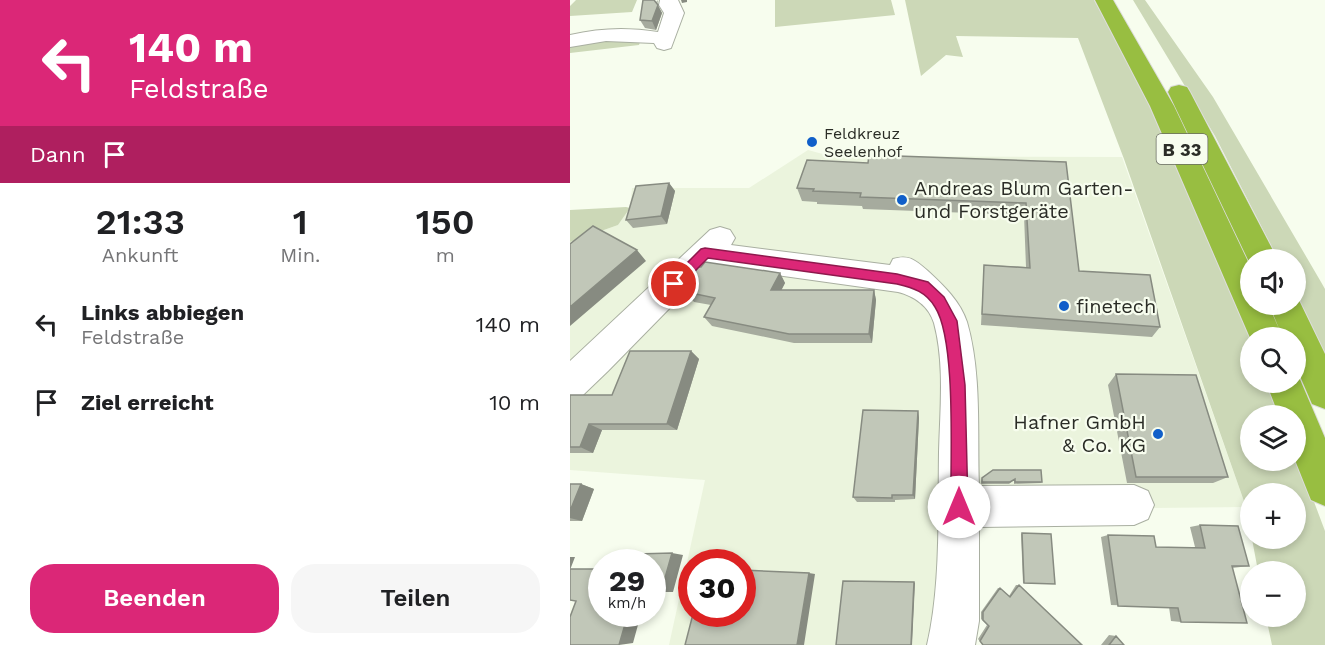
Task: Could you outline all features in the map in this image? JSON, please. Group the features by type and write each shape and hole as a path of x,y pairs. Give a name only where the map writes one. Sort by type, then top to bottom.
{"highway":[{"name":"B 33","path":"1104,0 1162,106 1240,277"},
{"name":"B 33","path":"1123,0 1185,102 1258,249"},
{"path":"1290,315 1325,392"},
{"path":"1288,393 1325,486"}],"street":[{"path":"570,41 588,36 617,34 665,41 674,13 669,0"},
{"path":"570,383 713,245 897,279 914,277 939,301 950,321 958,385 959,507 956,621 951,645"},
{"path":"959,507 1134,505"}],"shaded area":[{"path":"576,0 637,0 632,12 570,16 570,6"},
{"path":"775,0 891,0 895,15 775,27"},
{"path":"905,0 1094,0 1135,74 1180,169 1246,327 1240,327 1240,393 1273,393 1277,405 1240,405 1240,471 1302,471 1325,531 1325,645 1272,645 1268,627 1306,627 1306,561 1256,561 1254,549 1306,549 1306,483 1240,483 1240,490 1124,159 1078,38 956,36 963,57 946,55 921,76"},
{"path":"1133,0 1145,0 1213,97 1302,249 1273,249 1215,136"},
{"path":"642,36 639,45 570,53 570,46 573,44"},
{"path":"808,150 830,156 1122,157 1240,490 1240,507 973,510 941,645 669,645 678,604 678,627 756,627 756,549 690,549 705,480 570,470 570,242 618,225 630,208 632,188 749,188"},
{"path":"630,208 618,225 570,242 570,210"},
{"path":"1306,256 1325,289 1325,354 1306,315"}],"building":[{"path":"643,0 654,0 658,5 652,21 640,20"},
{"path":"869,155 1066,162 1079,271 1150,275 1160,327 982,314 984,265 1030,268 1026,203 860,197 861,193 797,188 807,160 868,163"},
{"path":"669,183 661,216 626,220 636,186"},
{"path":"593,226 637,250 570,307 570,244"},
{"path":"705,262 780,273 771,290 874,290 869,334 789,334 704,317 715,298 686,292 688,288 685,287 698,267"},
{"path":"630,351 691,351 667,424 589,424 580,447 570,447 570,395 612,395"},
{"name":"Hafner GmbH & Co. KG","path":"1116,374 1196,375 1228,477 1136,477"},
{"path":"863,410 918,411 913,495 892,495 892,498 853,497"},
{"path":"993,470 1041,470 1042,482 1015,482 1015,479 1010,482 982,482 982,478"},
{"path":"570,484 581,484 570,511"},
{"path":"1200,525 1238,526 1240,549 1244,549 1248,561 1240,561 1240,566 1232,566 1240,596 1240,623 1181,622 1178,608 1118,606 1108,535 1154,536 1156,547 1205,548"},
{"path":"1022,533 1051,534 1055,584 1024,583"},
{"path":"666,553 672,553 666,574"},
{"path":"570,569 588,569 588,627 624,627 619,645 570,645 570,617 576,601 570,600"},
{"path":"756,571 809,573 797,645 685,645 690,627 756,627"},
{"path":"843,581 914,582 911,645 836,645"},
{"path":"1019,585 1082,645 983,645 980,641 989,626 983,620 983,612 1000,588 1010,597"},
{"path":"1116,636 1124,645 1109,645"}],"place":[{"name":"Feldkreuz Seelenhof","path":"812,142"},
{"name":"Andreas Blum Garten- und Forstgeräte","path":"902,200"},
{"name":"finetech","path":"1064,306"},
{"name":"Hafner GmbH & Co. KG","path":"1158,434"}],"route":[{"path":"674,284 705,253 897,279 924,286 939,301 950,321 955,352 958,385 959,507"}]}
